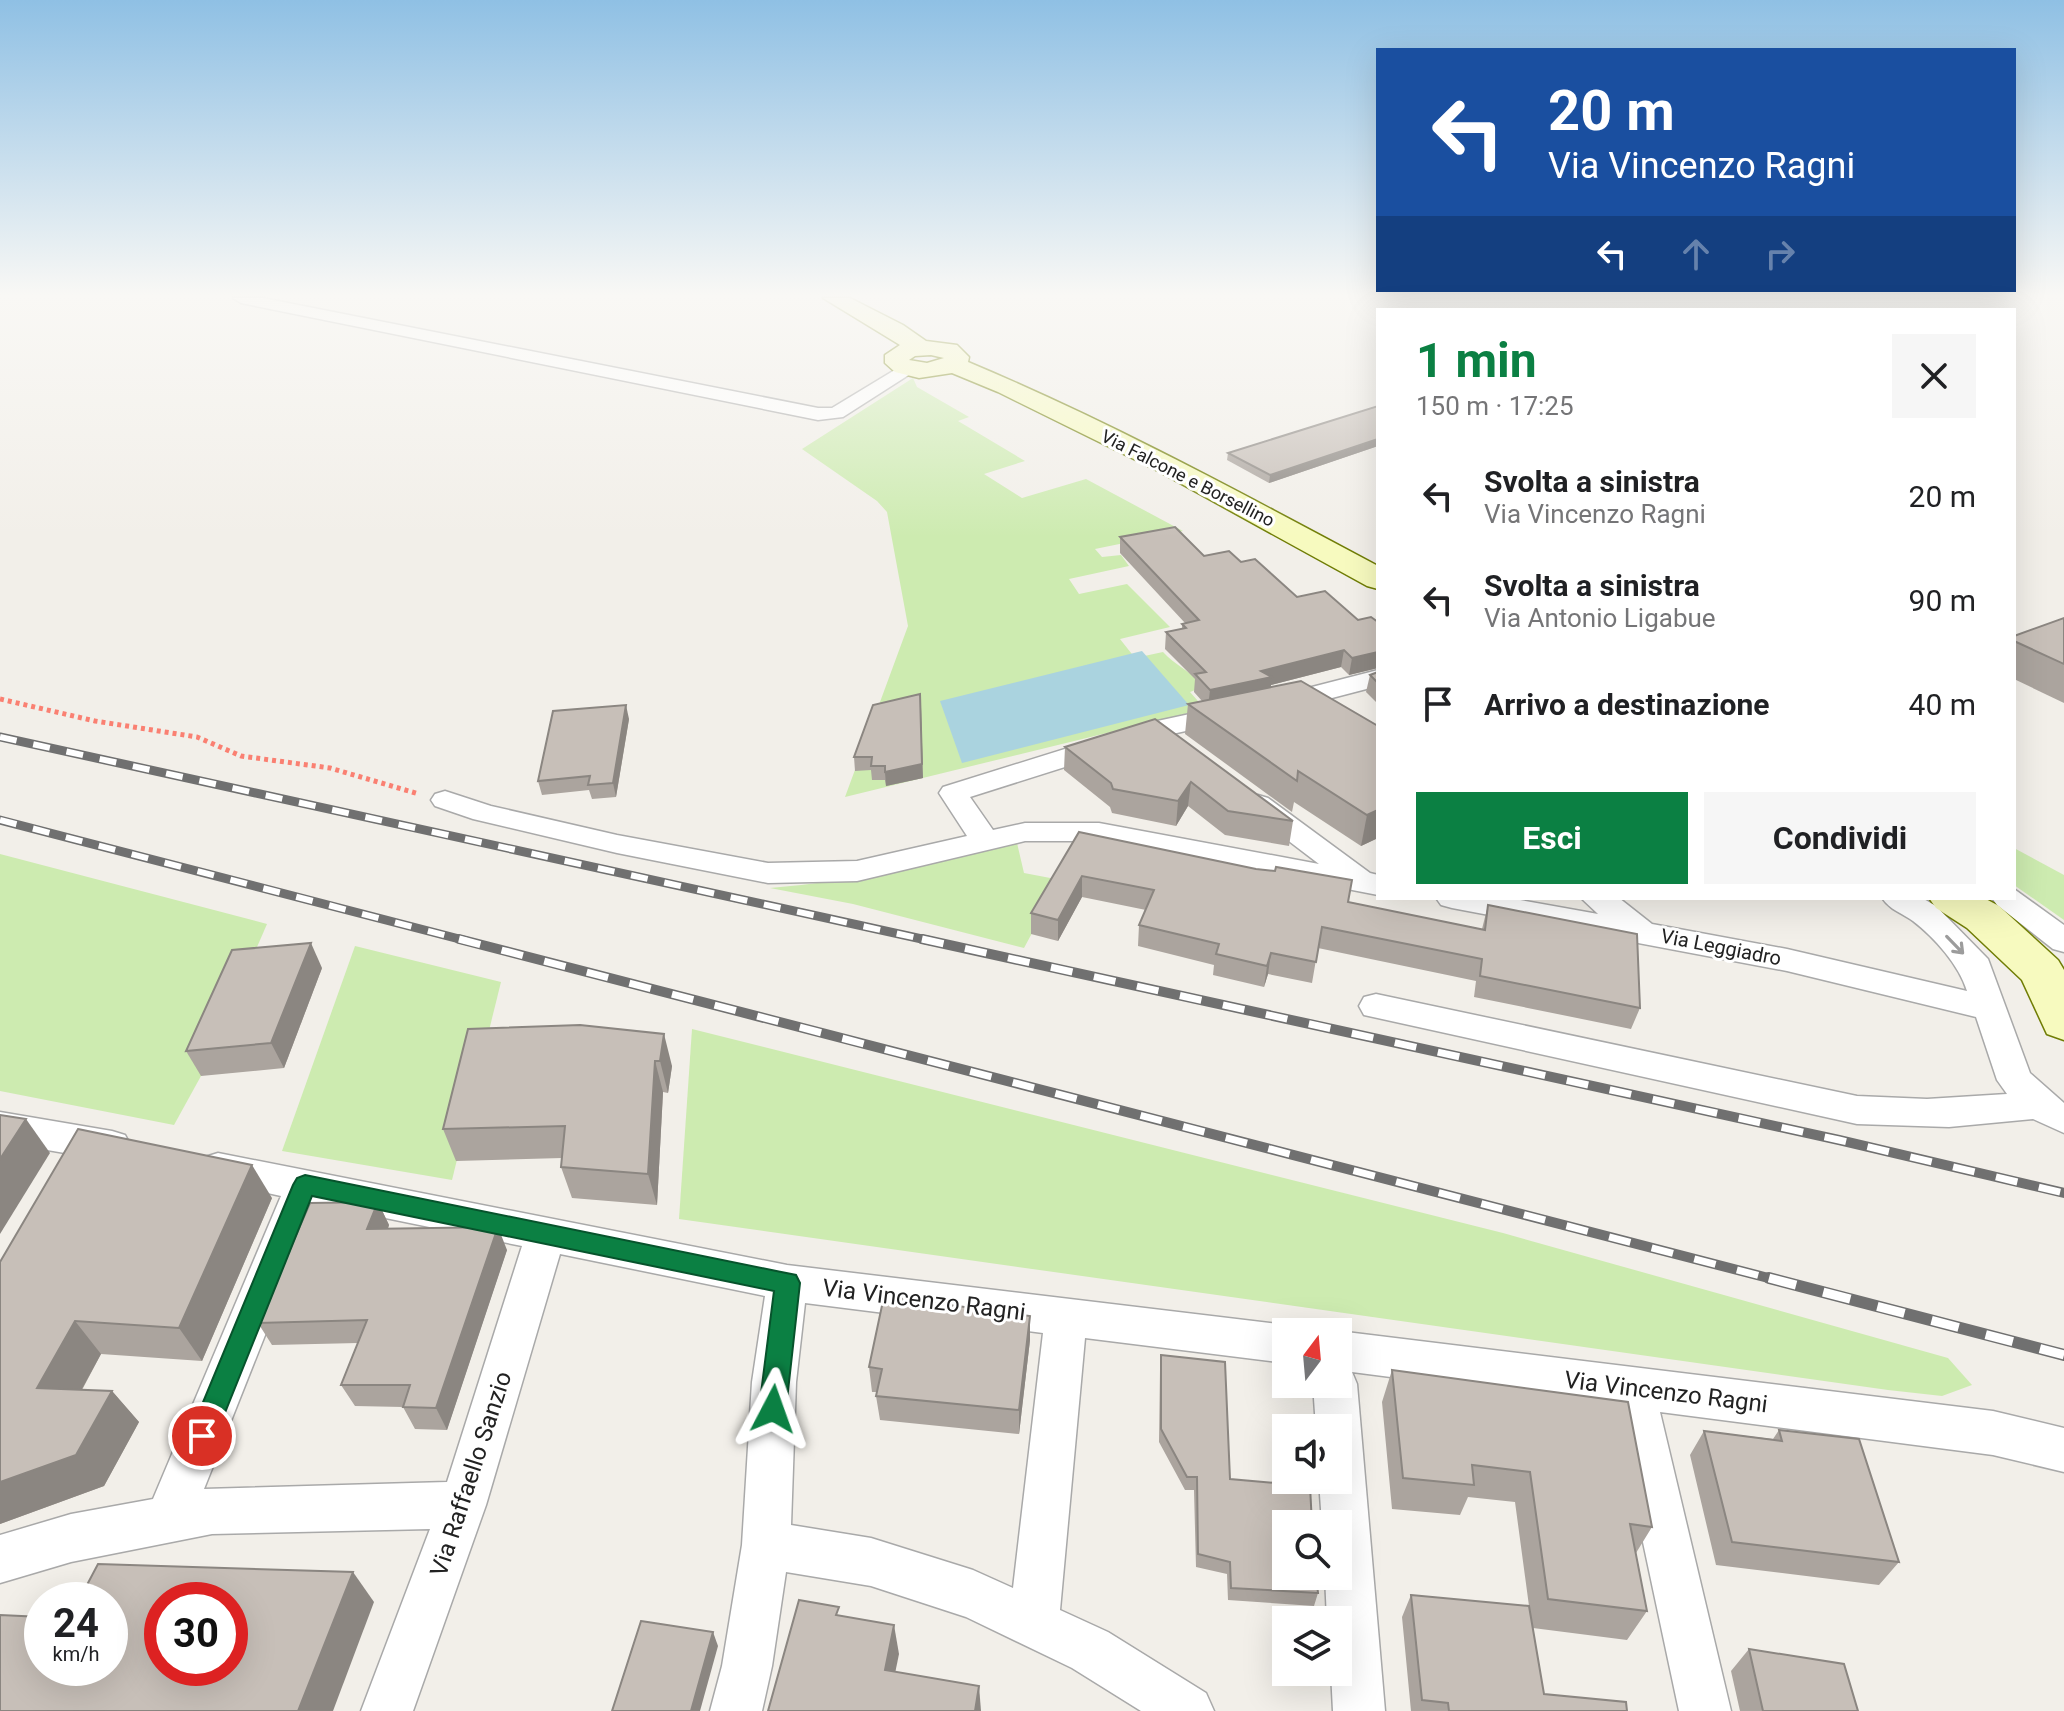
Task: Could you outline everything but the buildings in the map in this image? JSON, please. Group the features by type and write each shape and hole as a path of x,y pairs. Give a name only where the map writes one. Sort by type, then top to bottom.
{"main road":[{"name":"Via Falcone e Borsellino","path":"987,378 1187,476 1376,578"},
{"path":"1954,900 1983,917 2042,972 2064,1022"}],"street":[{"path":"645,378 818,414 836,413 886,378"},
{"path":"985,841 953,793 1157,729 1310,697 1376,679"},
{"path":"1310,697 1332,713"},
{"path":"1157,729 1181,747"},
{"path":"1231,784 1372,884"},
{"path":"445,800 483,813 617,844 768,873 857,871 1025,832 1059,830 1099,832 1372,884"},
{"name":"Via Leggiadro","path":"1463,900 1787,960 1988,1008"},
{"path":"1600,900 1645,932"},
{"path":"1901,900 1925,914 1976,967 2015,1080 2053,1112"},
{"path":"2011,900 2064,941"},
{"path":"1376,1006 1857,1110 1905,1115 2053,1112"},
{"path":"0,1127 142,1152"},
{"path":"60,1179 83,1141"},
{"name":"Via Vincenzo Ragni","path":"187,1161 787,1283 1272,1342"},
{"path":"168,1520 305,1185"},
{"name":"Via Raffaello Sanzio","path":"387,1711 463,1505 546,1234"},
{"path":"736,1711 747,1666 766,1545 774,1382 787,1283"},
{"path":"1034,1624 1066,1317"},
{"name":"Via Vincenzo Ragni","path":"1352,1353 1993,1433 2064,1450"},
{"path":"1632,1388 1705,1711"},
{"path":"1336,1398 1359,1711"},
{"path":"1993,1433 2064,1474"},
{"path":"0,1559 71,1538 212,1511 463,1505"},
{"path":"766,1545 871,1562 973,1595 1090,1650 1188,1711"}],"path":[{"path":"0,699 95,721 197,737 241,756 330,768 445,800"}],"green space":[{"path":"913,378 917,387 969,417 958,421 1025,461 984,474 1022,498 1086,479 1183,531 1095,549 1102,557 1121,555 1129,566 1069,579 1079,594 1127,584 1170,627 1120,639 1135,658 1163,652 1201,681 1206,686 1190,692 1205,709 845,797 908,626 887,512 877,501 802,449"},
{"path":"1017,843 1024,873 1066,881 1052,896 1024,948 853,904 770,888 894,871"},
{"path":"2016,849 2064,875 2064,920 2016,886"},
{"path":"0,854 267,924 201,1076 174,1125 0,1091"},
{"path":"355,946 501,982 452,1180 282,1151"},
{"path":"692,1029 1503,1233 1948,1358 1972,1385 1942,1396 1888,1390 679,1219"}],"water":[{"path":"1142,651 1189,705 962,763 940,701"}],"railway":[{"path":"0,737 931,941"},
{"path":"0,820 467,941"},
{"path":"459,939 1776,1280"},
{"path":"922,939 1839,1140 2064,1193"},
{"path":"1769,1278 2064,1355"}],"route":[{"path":"202,1436 305,1185 787,1283 773,1409"}]}
